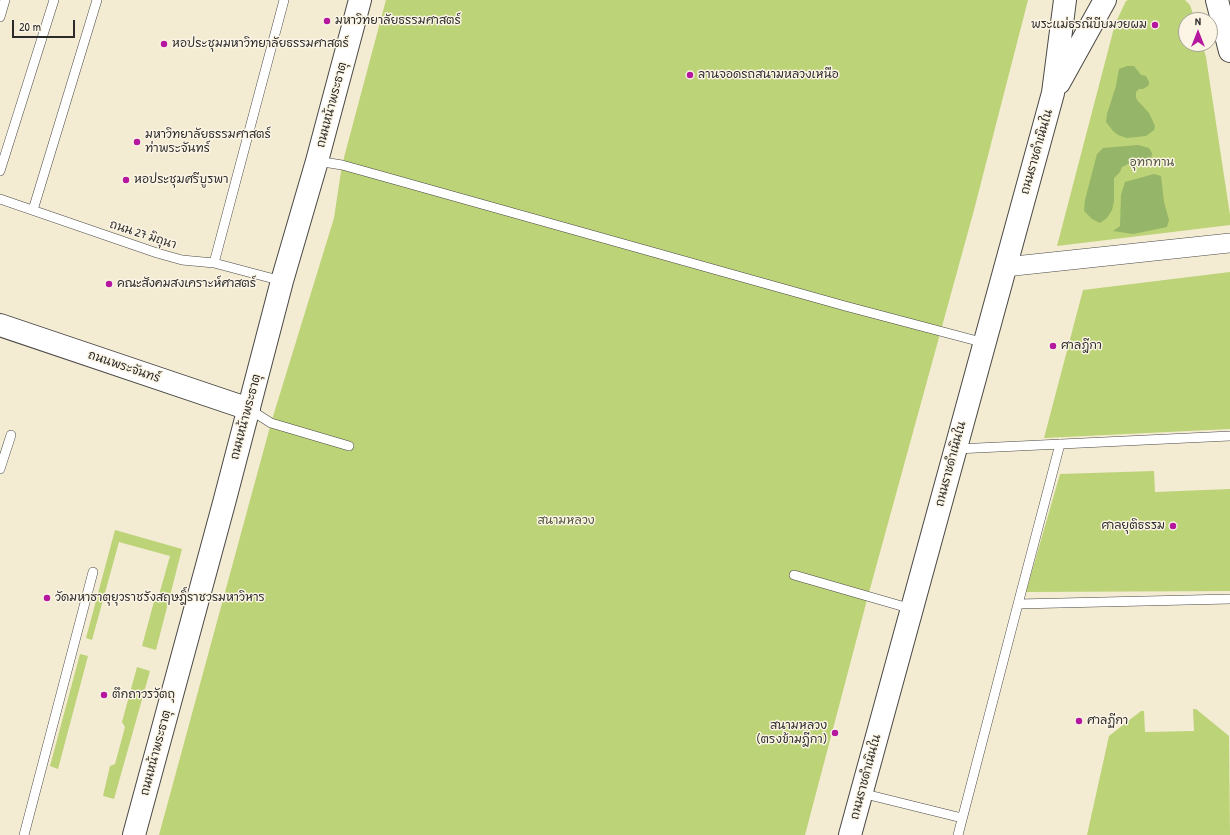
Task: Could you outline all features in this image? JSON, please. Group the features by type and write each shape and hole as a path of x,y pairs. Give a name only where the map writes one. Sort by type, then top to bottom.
{"street":[{"name":"ถนนหน้าพระธาตุ","path":"134,835 282,281 317,161 360,0"},
{"name":"ถนนราชดำเนินใน","path":"850,835 1053,94 1066,0"},
{"name":"ถนนราชดำเนินใน","path":"1053,94 1105,0"},
{"path":"1208,0 1223,23"},
{"path":"1217,0 1230,51"},
{"path":"1005,267 1230,243"},
{"name":"ถนนพระจันทร์","path":"0,325 249,409"}],"lane":[{"path":"0,17 5,0"},
{"path":"0,171 54,0"},
{"path":"33,210 97,0"},
{"path":"214,264 284,0"},
{"path":"317,161 342,165 852,308 985,343"},
{"name":"ถนน 27 มิถุนา","path":"0,199 163,255 182,260 214,264 282,281"},
{"path":"249,409 270,423 349,446"},
{"path":"0,469 11,435"},
{"path":"956,449 1230,436"},
{"path":"958,835 1060,444"},
{"path":"24,835 93,572"},
{"path":"794,575 912,609"},
{"path":"1018,604 1230,599"},
{"path":"861,793 962,818"}],"green space":[{"name":"สนามหลวง","path":"386,0 1028,0 974,210 868,596 805,835 159,835 271,423 334,218 342,165"},
{"name":"อุทกทาน","path":"1185,0 1190,5 1192,12 1178,12 1178,52 1204,52 1206,57 1230,215 1230,225 1057,246 1115,24 1126,1"},
{"path":"1127,66 1134,66 1141,75 1146,76 1149,82 1149,85 1143,89 1139,89 1136,92 1137,100 1149,113 1155,126 1154,130 1146,136 1127,138 1118,135 1106,122 1119,69"},
{"path":"1138,145 1149,148 1152,153 1151,159 1128,164 1122,167 1120,172 1114,178 1114,201 1112,210 1107,218 1100,223 1092,219 1084,211 1085,200 1097,154 1103,148"},
{"path":"1154,174 1161,176 1164,202 1169,220 1167,227 1133,234 1113,231 1120,226 1121,195 1125,182"},
{"path":"1230,272 1230,429 1044,438 1083,290"},
{"path":"1154,471 1155,492 1230,489 1230,591 1026,592 1060,474"},
{"path":"115,530 182,549 156,650 142,646 156,594 159,595 170,556 119,542 92,640 86,638"},
{"path":"80,654 88,656 58,769 50,766"},
{"path":"137,667 150,671 114,799 103,796 110,766 115,764 125,727 122,722"},
{"path":"1193,709 1196,709 1229,736 1230,835 1087,835 1109,736 1141,711 1144,711 1145,732 1194,731"}],"place":[{"name":"มหาวิทยาลัยธรรมศาสตร์","path":"327,21"},
{"name":"พระแม่ธรณีบีบมวยผม","path":"1155,25"},
{"name":"หอประชุมมหาวิทยาลัยธรรมศาสตร์","path":"164,44"},
{"name":"ลานจอดรถสนามหลวงเหนือ","path":"690,75"},
{"name":"มหาวิทยาลัยธรรมศาสตร์ ท่าพระจันทร์","path":"137,142"},
{"name":"หอประชุมศรีบูรพา","path":"126,180"},
{"name":"คณะสังคมสงเคราะห์ศาสตร์","path":"109,284"},
{"name":"ศาลฎีกา","path":"1053,346"},
{"name":"ศาลยุติธรรม","path":"1173,526"},
{"name":"วัดมหาธาตุยุวราชรังสฤษฎิ์ราชวรมหาวิหาร","path":"47,598"},
{"name":"ตึกถาวรวัตถุ","path":"104,695"},
{"name":"ศาลฏีกา","path":"1079,721"},
{"name":"สนามหลวง (ตรงข้ามฎีกา)","path":"835,733"}]}
